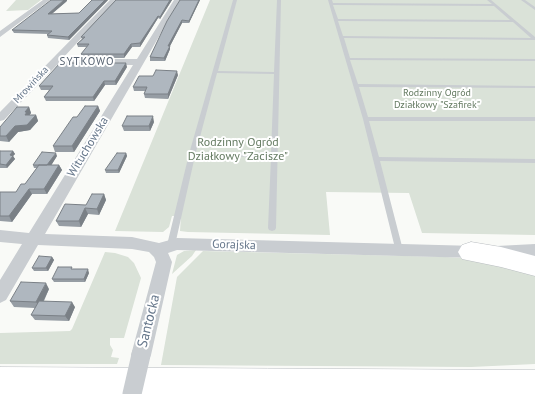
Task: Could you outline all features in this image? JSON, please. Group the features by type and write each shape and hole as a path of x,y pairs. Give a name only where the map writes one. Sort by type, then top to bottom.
{"main road":[{"path":"471,252 501,257 535,266"},
{"path":"0,383 535,387"}],"street":[{"path":"0,35 47,0"},
{"name":"Mrowińska","path":"0,118 114,0"},
{"name":"Wituchowska","path":"0,295 177,0"},
{"path":"53,62 139,62"},
{"name":"Gorajska","path":"0,236 33,239 132,243 153,247 471,252 535,250"},
{"name":"Santocka","path":"132,394 164,262 161,254 164,247"}],"lane":[{"path":"164,247 192,154 235,0"},
{"path":"272,228 279,0"},
{"path":"489,0 535,39"},
{"path":"523,0 535,9"},
{"path":"399,250 366,118 330,2 495,5"},
{"path":"336,20 514,21"},
{"path":"341,37 535,39"},
{"path":"347,59 535,60"},
{"path":"215,72 276,73"},
{"path":"355,85 535,87"},
{"path":"366,118 535,119"},
{"path":"192,154 274,155"},
{"path":"377,159 535,161"},
{"path":"433,386 481,376"}],"green space":[{"path":"16,0 41,0 28,10 6,11"},
{"path":"210,0 535,0 535,235 422,233 409,193 326,192 330,235 180,231 181,216 172,216 169,227 163,232 115,231"},
{"path":"196,250 192,256 172,274 177,255 184,251"},
{"path":"203,251 446,257 476,259 535,271 535,364 471,367 161,365 177,277"},
{"path":"105,252 128,257 134,263 141,278 124,338 110,338 110,345 113,350 111,357 119,358 117,364 0,364 0,333 70,331 72,329"}],"building":[{"path":"51,0 64,0 48,14 79,13 92,0 105,0 68,37 47,35 52,31 12,30"},
{"path":"116,0 170,0 160,17 158,16 140,43 131,44 124,54 81,54 89,44 77,44 85,37 81,37"},
{"path":"180,0 199,0 189,21 182,20 168,46 170,46 164,58 150,57 167,21"},
{"path":"60,63 126,63 115,81 104,81 93,97 44,97 53,86 39,86"},
{"path":"156,70 177,71 168,94 144,94 147,87 133,87 139,76 153,76"},
{"path":"85,106 98,106 72,146 53,146 73,117 77,117"},
{"path":"17,107 29,107 25,112 27,112 25,115 36,115 27,125 15,126 6,136 0,136 0,127"},
{"path":"127,116 153,116 149,126 122,126"},
{"path":"0,151 13,151 10,155 13,156 6,165 0,164"},
{"path":"42,152 56,153 47,165 33,165"},
{"path":"117,153 126,153 118,170 105,170"},
{"path":"39,165 59,165 44,189 29,189 9,216 0,216 0,192 16,192 21,184 25,184"},
{"path":"92,194 104,194 97,209 85,208 79,221 56,221 65,204 86,205"},
{"path":"39,256 52,257 46,268 32,268"},
{"path":"58,267 88,269 84,279 52,279"},
{"path":"21,282 46,283 36,302 10,301"},
{"path":"39,301 72,302 65,316 31,315"}],"district":[{"name":"SYTKOWO","path":"87,62"}],"park label":[{"name":"Rodzinny Ogród Działkowy \"Szafirek\"","path":"437,98"},
{"name":"Rodzinny Ogród Działkowy \"Zacisze\"","path":"238,150"}]}
